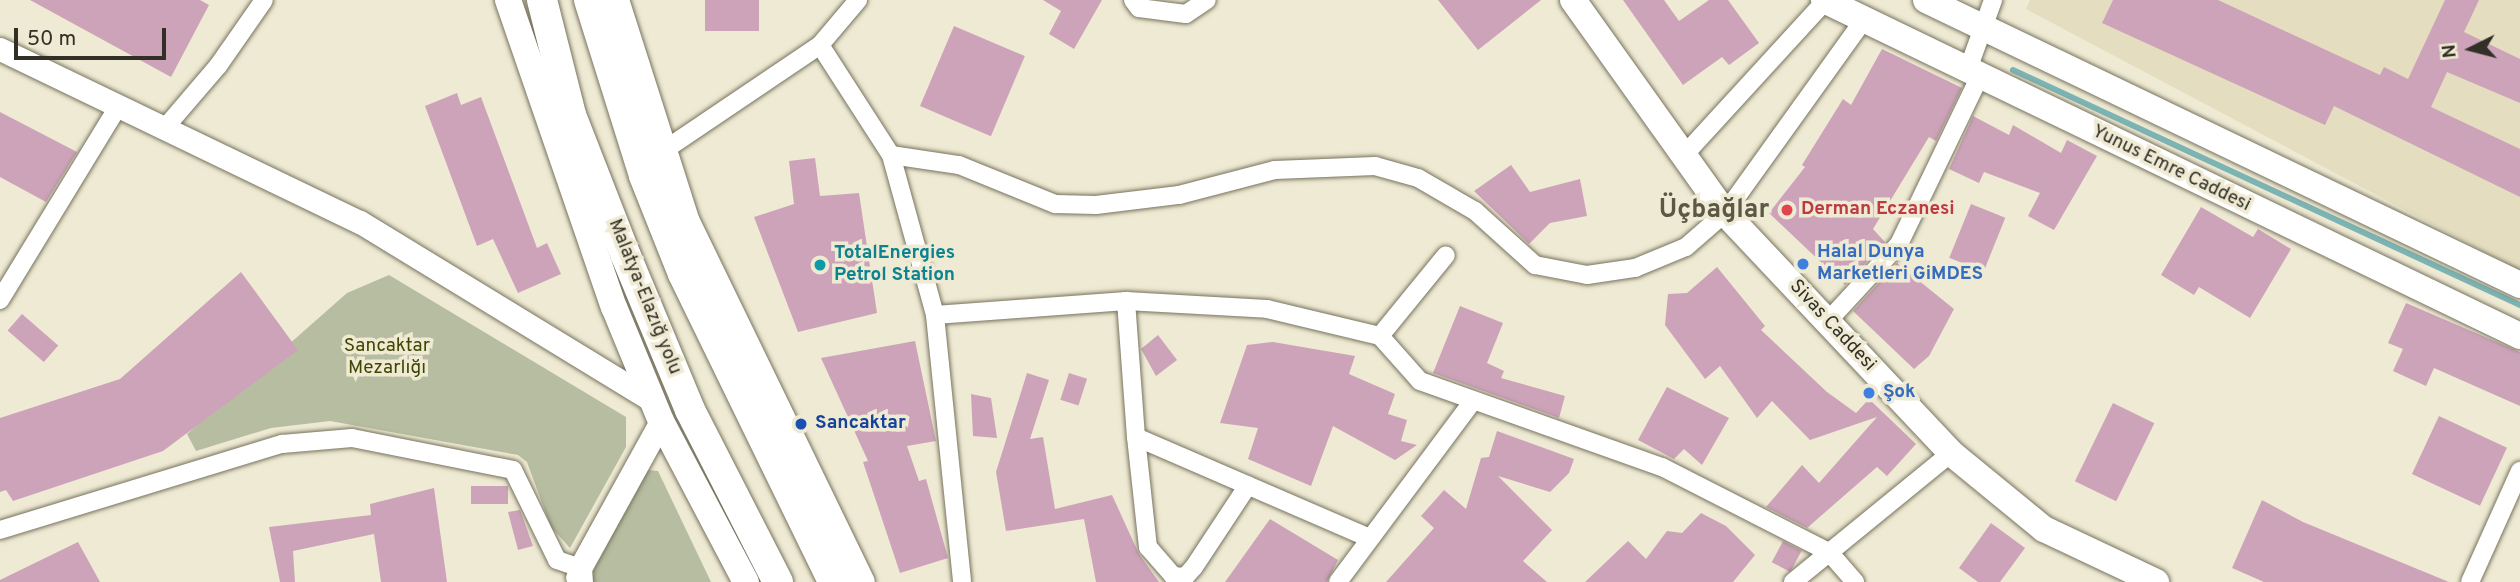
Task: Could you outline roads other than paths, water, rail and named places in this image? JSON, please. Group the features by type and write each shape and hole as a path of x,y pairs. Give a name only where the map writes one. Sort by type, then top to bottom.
{"highway":[{"name":"Malatya-Elazığ yolu","path":"542,0 571,115 626,256 690,411 778,582"},
{"path":"589,0 644,176 683,274 833,582"}],"main road":[{"path":"508,0 562,168 657,411 746,582"},
{"path":"616,0 663,151 724,306 862,582"},
{"name":"Sivas Caddesi","path":"1573,0 1686,153 1725,213 1951,453 2044,529 2156,582"},
{"name":"Yunus Emre Caddesi","path":"1825,0 1973,75 2520,336"},
{"path":"1926,0 2520,285"}],"street":[{"path":"164,129 226,57 264,0"},
{"path":"663,151 820,45 858,0"},
{"path":"1133,0 1139,8 1186,14 1207,0"},
{"path":"1686,153 1825,0"},
{"path":"1828,322 1899,244 1973,75 1982,25 1993,0"},
{"path":"891,155 959,165 1055,204 1096,205 1179,195 1275,170 1375,166 1418,178 1475,211 1535,265 1587,275 1635,268 1686,247 1725,213 1863,21"},
{"path":"820,45 891,155 935,316 962,582"},
{"path":"0,49 360,222 657,411 578,577 557,560 513,470 352,438 282,444 0,530"},
{"path":"0,300 119,105"},
{"path":"1380,336 1446,255"},
{"path":"935,316 1126,301 1268,309 1380,336 1420,381 1472,402 1662,467 1829,552 1855,582"},
{"path":"1126,301 1136,437 1148,547 1173,576 1185,577 1194,567 1248,485"},
{"path":"1338,582 1472,402"},
{"path":"1136,437 1369,538"},
{"path":"1793,582 1951,453"},
{"path":"2470,582 2520,471"}],"waterway":[{"path":"2013,70 2520,305"}],"place":[{"name":"Derman Eczanesi","path":"1787,210"},
{"name":"Halal Dunya Marketleri GiMDES","path":"1803,264"},
{"name":"TotalEnergies Petrol Station","path":"820,265"},
{"name":"Şok","path":"1869,393"},
{"name":"Sancaktar","path":"801,424"}],"district":[{"name":"Üçbağlar","path":"1714,211"}],"park label":[{"name":"Sancaktar Mezarlığı","path":"387,358"}]}
